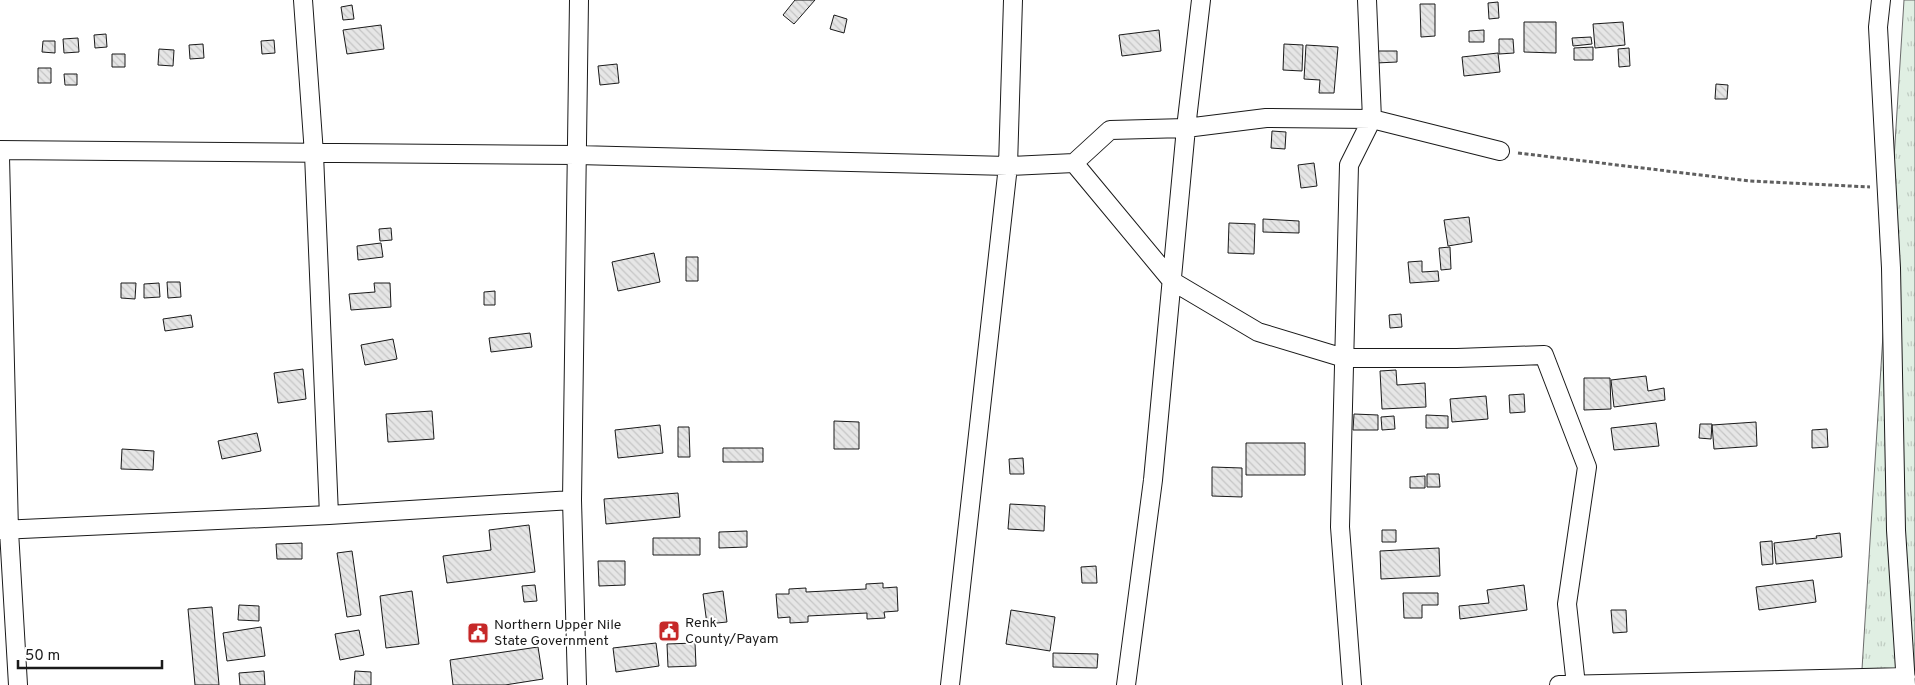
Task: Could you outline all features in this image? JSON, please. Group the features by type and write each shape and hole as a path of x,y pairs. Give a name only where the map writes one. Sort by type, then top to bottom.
{"street":[{"path":"303,0 314,154 329,515"},
{"path":"577,685 572,500 579,0"},
{"path":"950,685 1008,166 1013,0"},
{"path":"1126,685 1153,480 1186,128 1201,0"},
{"path":"1352,685 1340,527 1349,165 1372,120 1367,0"},
{"path":"1559,685 1906,681 1896,530 1891,268 1878,27 1881,0"},
{"path":"0,150 577,155 1008,166 1074,163 1110,130 1186,128 1266,118 1372,120 1500,151"},
{"path":"0,157 4,530 18,685"},
{"path":"1074,163 1172,281 1258,332 1344,358 1457,358 1544,355 1587,467 1567,604 1576,685"},
{"path":"4,530 329,515 572,500"}],"path":[{"path":"1500,151 1750,181 1886,188"}],"green space":[{"path":"1904,0 1915,0 1915,685 1861,685"}],"building":[{"path":"795,0 815,0 794,24 783,15"},
{"path":"1498,2 1499,18 1489,19 1488,3"},
{"path":"1420,4 1435,4 1435,36 1421,37"},
{"path":"352,5 354,19 343,20 341,7"},
{"path":"834,15 847,19 844,33 830,29"},
{"path":"1524,22 1556,22 1556,53 1524,52"},
{"path":"1623,22 1625,45 1595,48 1593,24"},
{"path":"381,25 384,49 347,54 343,30"},
{"path":"1159,30 1161,51 1122,56 1119,35"},
{"path":"1484,30 1484,42 1469,42 1469,31"},
{"path":"106,34 107,47 95,48 94,35"},
{"path":"1591,37 1592,44 1573,46 1572,38"},
{"path":"78,38 79,52 64,53 63,39"},
{"path":"1499,39 1513,39 1514,53 1499,54"},
{"path":"274,40 275,53 262,54 261,41"},
{"path":"43,41 55,41 55,53 42,52"},
{"path":"203,44 204,58 190,59 189,45"},
{"path":"1284,44 1303,45 1302,71 1283,70"},
{"path":"1306,45 1338,47 1334,93 1319,93 1320,80 1304,79"},
{"path":"1593,47 1593,60 1574,60 1574,48"},
{"path":"1629,48 1630,66 1619,67 1618,49"},
{"path":"159,49 174,50 173,66 158,65"},
{"path":"1376,51 1397,51 1397,62 1376,63"},
{"path":"1498,53 1500,72 1464,76 1462,57"},
{"path":"112,54 125,54 125,67 112,67"},
{"path":"617,64 619,83 600,85 598,66"},
{"path":"38,68 51,68 51,83 38,83"},
{"path":"64,74 77,74 77,85 65,85"},
{"path":"1716,84 1728,85 1727,99 1715,99"},
{"path":"1272,131 1286,132 1285,149 1271,148"},
{"path":"1314,163 1317,186 1301,188 1298,165"},
{"path":"1469,217 1472,242 1448,246 1444,220"},
{"path":"1263,219 1299,221 1299,233 1263,232"},
{"path":"1229,223 1255,224 1254,254 1228,253"},
{"path":"391,228 392,240 380,241 379,229"},
{"path":"381,243 383,257 358,260 357,246"},
{"path":"1450,247 1451,269 1441,270 1439,248"},
{"path":"654,253 660,282 618,291 612,262"},
{"path":"686,257 698,257 698,281 686,281"},
{"path":"1422,261 1422,272 1438,271 1439,281 1410,283 1408,262"},
{"path":"167,282 180,282 181,297 168,298"},
{"path":"121,283 136,283 135,299 121,298"},
{"path":"159,283 160,297 144,298 144,284"},
{"path":"374,283 390,283 391,307 351,310 349,294 375,292"},
{"path":"495,291 495,305 484,305 484,292"},
{"path":"1401,314 1402,327 1390,328 1389,315"},
{"path":"191,315 193,327 165,331 163,319"},
{"path":"530,333 532,347 491,352 489,338"},
{"path":"393,339 397,359 365,365 361,345"},
{"path":"303,369 306,399 278,403 274,373"},
{"path":"1396,370 1397,385 1425,383 1426,407 1382,409 1380,371"},
{"path":"1646,376 1648,391 1664,388 1665,400 1614,407 1611,380"},
{"path":"1584,378 1610,378 1611,409 1584,410"},
{"path":"1524,394 1525,412 1510,413 1509,395"},
{"path":"1486,396 1488,419 1452,422 1450,399"},
{"path":"432,411 434,439 388,442 386,414"},
{"path":"1354,414 1378,415 1378,430 1353,430"},
{"path":"1426,415 1448,416 1448,428 1426,428"},
{"path":"1394,416 1395,429 1382,430 1381,417"},
{"path":"834,421 859,422 859,449 834,449"},
{"path":"1756,422 1757,446 1714,449 1712,425"},
{"path":"1656,423 1659,446 1614,450 1611,428"},
{"path":"1700,424 1712,424 1711,439 1699,438"},
{"path":"660,425 663,453 618,458 615,430"},
{"path":"678,427 689,427 690,457 678,457"},
{"path":"1827,429 1828,447 1812,448 1812,430"},
{"path":"257,433 261,451 222,459 218,441"},
{"path":"1246,443 1305,443 1305,475 1246,475"},
{"path":"723,448 763,448 763,462 723,462"},
{"path":"122,449 154,451 153,470 121,469"},
{"path":"1023,458 1024,474 1010,474 1009,459"},
{"path":"1212,467 1242,468 1242,497 1212,496"},
{"path":"1427,474 1439,474 1440,487 1427,487"},
{"path":"1425,476 1425,488 1410,488 1410,477"},
{"path":"678,493 680,517 606,524 604,499"},
{"path":"1010,504 1045,506 1044,531 1008,529"},
{"path":"529,525 535,572 447,583 443,556 491,550 489,530"},
{"path":"1382,530 1396,530 1396,542 1382,542"},
{"path":"747,531 747,547 719,548 719,532"},
{"path":"1840,533 1842,557 1776,564 1774,543"},
{"path":"653,538 700,538 700,555 653,555"},
{"path":"1772,541 1773,564 1762,565 1760,542"},
{"path":"302,543 302,559 277,559 276,544"},
{"path":"1439,548 1440,576 1381,579 1380,551"},
{"path":"352,551 361,615 347,617 337,553"},
{"path":"598,561 625,561 625,585 599,586"},
{"path":"1096,566 1097,583 1082,583 1081,567"},
{"path":"1813,580 1816,602 1759,610 1756,587"},
{"path":"883,583 883,588 897,587 898,611 884,612 885,618 867,619 867,613 808,616 808,622 790,623 790,617 778,618 776,594 789,594 789,589 806,588 806,592 866,589 866,584"},
{"path":"535,585 537,601 524,602 522,586"},
{"path":"1524,585 1527,610 1460,619 1459,606 1489,603 1487,590"},
{"path":"412,591 419,644 386,648 380,596"},
{"path":"723,591 727,622 707,624 703,594"},
{"path":"1403,593 1438,593 1438,605 1422,605 1422,618 1404,618"},
{"path":"239,605 259,606 259,621 238,620"},
{"path":"212,607 219,685 195,685 188,609"},
{"path":"1011,610 1055,617 1050,651 1006,644"},
{"path":"1611,610 1626,610 1627,632 1613,633"},
{"path":"261,627 265,656 227,661 223,633"},
{"path":"359,630 364,655 340,660 335,634"},
{"path":"656,643 659,666 616,672 613,648"},
{"path":"695,643 696,666 668,667 667,644"},
{"path":"538,647 543,679 505,685 453,685 450,660"},
{"path":"1053,653 1098,654 1097,668 1053,667"},
{"path":"264,671 265,685 240,685 239,673"},
{"path":"355,671 371,672 371,685 354,685"}],"place":[{"name":"Renk County/Payam","path":"669,631"},
{"name":"Northern Upper Nile State Government","path":"478,633"}]}
